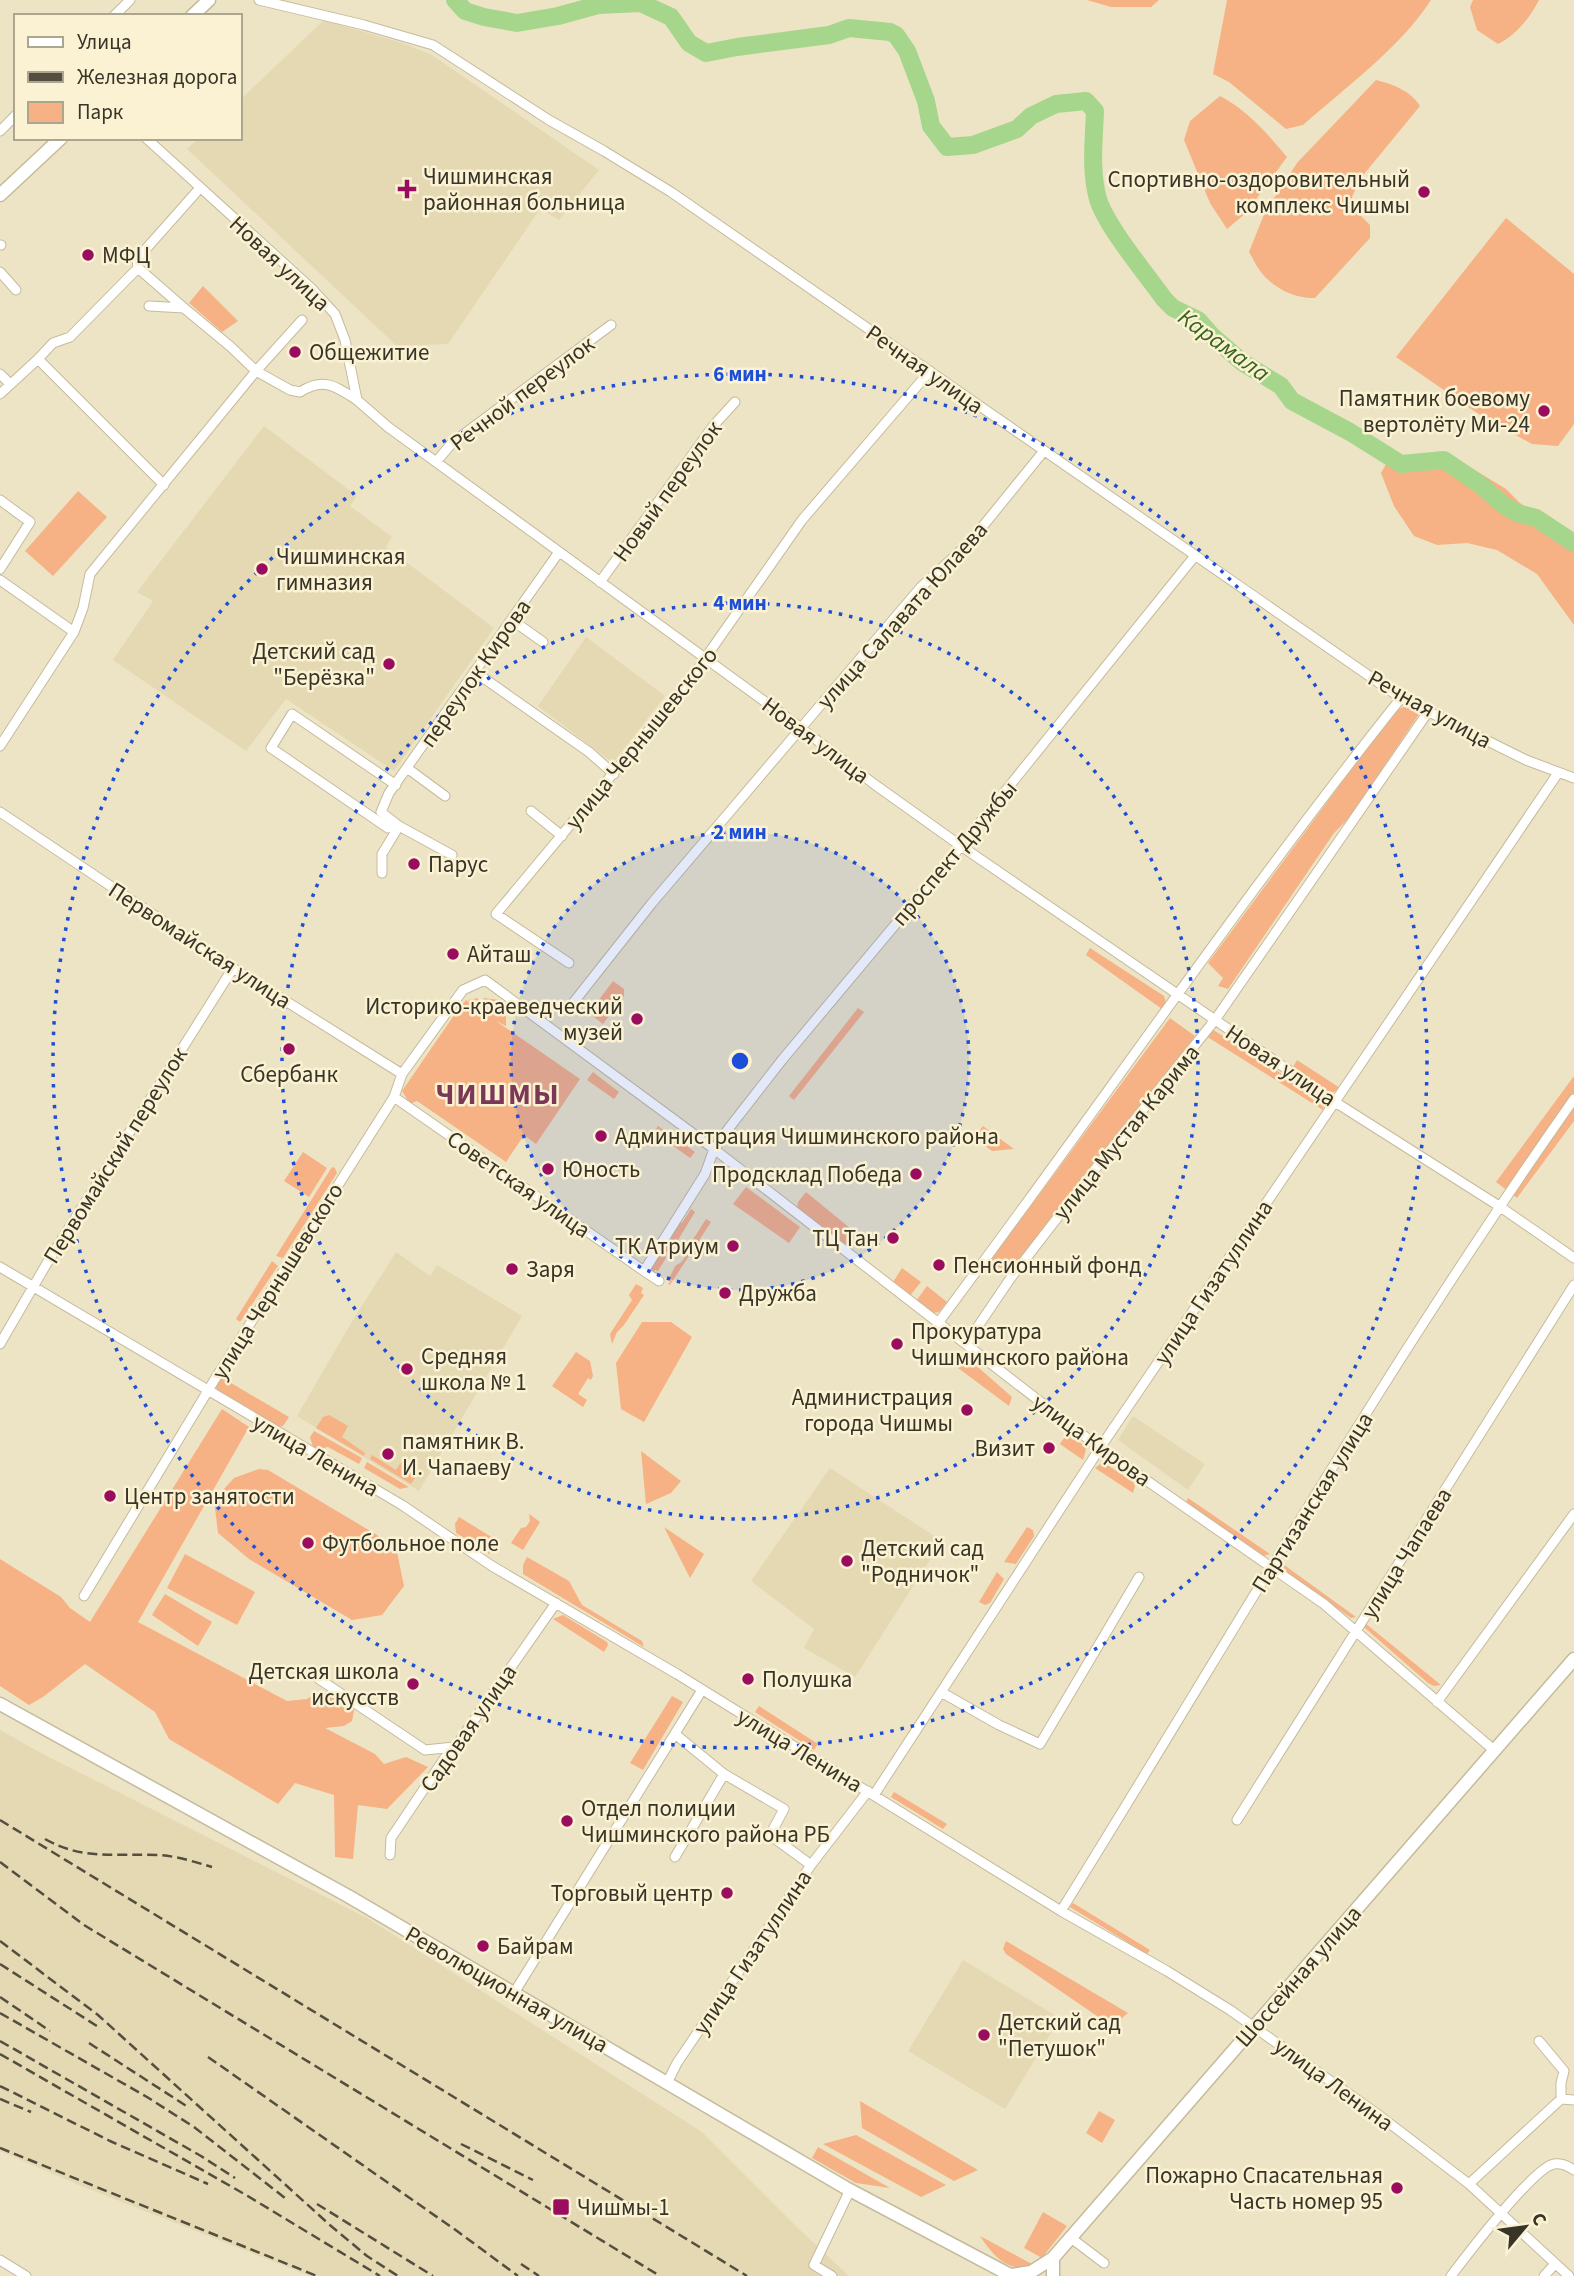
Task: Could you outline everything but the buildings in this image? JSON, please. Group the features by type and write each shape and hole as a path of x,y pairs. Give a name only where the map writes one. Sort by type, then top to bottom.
{"main road":[{"path":"0,195 59,140"},
{"name":"Шоссейная улица","path":"1012,2276 1031,2272 1053,2258 1574,1659"},
{"name":"Революционная улица","path":"0,1704 348,1896 850,2190 1012,2276"},
{"path":"1053,2258 1053,2276"}],"street":[{"path":"116,14 130,0"},
{"name":"Речная улица","path":"259,0 433,45 549,120 671,192 1401,698 1558,773 1574,778"},
{"path":"0,131 14,117"},
{"name":"Новая улица","path":"148,140 311,288 335,314 345,340 357,400 388,427 961,846 1335,1102 1499,1206 1574,1258"},
{"path":"200,188 137,259 138,268 256,371 290,390 300,392 310,386 333,384 357,400"},
{"path":"0,394 53,343 70,337 138,268"},
{"path":"0,272 16,290"},
{"path":"149,306 184,308"},
{"path":"0,746 74,632 83,608 90,574 256,371 302,320"},
{"name":"Речной переулок","path":"436,462 452,443 611,326"},
{"path":"38,359 164,485"},
{"name":"улица Чернышевского","path":"569,963 496,914 685,687 802,520 930,371"},
{"path":"0,374 10,384"},
{"name":"Новый переулок","path":"600,582 714,425 735,402"},
{"name":"улица Салавата Юлаева","path":"573,1003 652,903 921,587 970,542 1043,452"},
{"path":"0,500 30,522 0,569"},
{"name":"переулок Кирова","path":"396,824 381,812 389,793 559,552"},
{"name":"проспект Дружбы","path":"644,1271 705,1174 714,1149 782,1060 961,846 1194,557"},
{"path":"0,580 74,632"},
{"path":"512,620 542,642"},
{"path":"475,672 589,752 614,774"},
{"name":"улица Мустая Карима","path":"938,1323 1339,776 1401,698"},
{"name":"улица Мустая Карима","path":"966,1344 1018,1269 1215,1020 1428,712"},
{"path":"396,785 292,714 271,748 388,828 396,824"},
{"path":"407,768 445,796"},
{"name":"улица Гизатуллина","path":"667,2082 677,2063 811,1865 871,1793 941,1692 1100,1448 1558,773"},
{"path":"531,811 562,836"},
{"name":"Первомайская улица","path":"0,812 233,968 402,1074"},
{"path":"396,824 452,855"},
{"path":"382,873 382,854 396,824"},
{"name":"Первомайский переулок","path":"0,1344 233,968"},
{"name":"улица Чернышевского","path":"84,1596 208,1391 394,1097 402,1074 463,990 485,980"},
{"name":"улица Кирова","path":"485,980 714,1149 1100,1448 1324,1604 1494,1751"},
{"name":"Советская улица","path":"394,1097 659,1281"},
{"name":"Партизанская улица","path":"1061,1911 1186,1710 1270,1566 1499,1206 1574,1099"},
{"name":"улица Ленина","path":"0,1267 402,1505 492,1566 702,1690 1061,1911 1167,1971 1253,2026 1380,2116 1469,2184 1569,2276"},
{"name":"улица Чапаева","path":"1237,1820 1574,1284"},
{"path":"1437,1702 1574,1514"},
{"path":"941,1692 999,1725 1040,1744 1139,1577"},
{"name":"Садовая улица","path":"390,1855 391,1838 444,1759 556,1604"},
{"path":"319,1679 425,1750 454,1748"},
{"path":"514,1993 702,1690"},
{"path":"675,1734 724,1774 784,1809 770,1835 811,1865"},
{"path":"675,1857 724,1774"},
{"path":"1539,2041 1564,2071 1561,2099"},
{"path":"1469,2184 1561,2099 1574,2100"},
{"path":"1451,2276 1542,2169 1553,2164 1566,2165 1574,2170"},
{"path":"832,2276 814,2265 850,2190"},
{"path":"1071,2238 1104,2263"},
{"path":"0,2260 26,2276"},
{"path":"1544,2276 1555,2264"}],"shaded area":[{"name":"Чишминская районная больница","path":"324,20 402,43 432,55 599,170 559,220 540,209 448,344 397,346 187,149 197,140 242,140 242,98"},
{"name":"Чишминская гимназия","path":"264,426 357,496 350,506 392,537 386,547 494,628 394,771 286,699 246,751 113,660 153,601 137,592"},
{"path":"586,637 665,696 613,763 538,706"},
{"name":"Средняя школа № 1","path":"396,1252 430,1276 437,1265 522,1316 419,1491 297,1416"},
{"path":"1133,1416 1205,1464 1188,1490 1118,1440"},
{"name":"Детский сад \"Родничок\"","path":"830,1468 942,1541 855,1677 804,1648 814,1629 751,1581"},
{"path":"0,1730 367,1918 702,2132 849,2276 310,2276 0,2151"},
{"name":"Детский сад \"Петушок\"","path":"963,1960 1060,2018 1005,2109 908,2051"}],"green space":[{"path":"1087,0 1159,0 1151,7 1111,7"},
{"path":"1227,0 1431,0 1404,35 1372,66 1303,125 1286,129 1229,82 1213,74"},
{"path":"1473,0 1539,0 1522,25 1498,44 1477,30 1470,7"},
{"path":"1376,80 1401,89 1412,96 1420,106 1360,179 1352,197 1356,211 1370,225 1370,238 1315,298 1292,294 1278,288 1266,278 1249,252 1265,212 1297,163"},
{"path":"1220,96 1248,115 1287,157 1246,213 1227,229 1210,203 1184,140 1190,121"},
{"path":"1506,218 1574,274 1574,424 1558,446 1532,444 1483,417 1396,357"},
{"path":"203,286 238,321 222,332 189,303"},
{"path":"1450,455 1506,489 1520,503 1574,542 1574,625 1537,574 1497,550 1467,543 1437,545 1414,536 1394,506 1381,473 1390,457"},
{"path":"78,491 107,517 53,576 25,551"},
{"path":"1403,707 1421,711 1350,817 1334,833 1228,989 1218,986 1223,978 1208,963 1394,712"},
{"path":"1090,948 1164,996 1166,1003 1162,1009 1086,955"},
{"path":"613,981 624,989 624,996 603,1024 589,1013"},
{"path":"478,998 481,1011 485,1014 483,998 500,1000 506,1004 506,1026 496,1021 580,1079 536,1144 524,1135 506,1162 417,1101 410,1104 402,1091 459,1008 466,1000 474,1006 468,1000"},
{"path":"858,1008 864,1012 794,1100 789,1096"},
{"path":"1170,1018 1195,1036 1011,1276 990,1261"},
{"path":"1211,1030 1321,1099 1323,1110 1206,1036"},
{"path":"1297,1060 1340,1088 1332,1093 1293,1067"},
{"path":"593,1072 619,1092 614,1099 587,1080"},
{"path":"1574,1076 1574,1121 1517,1198 1496,1182"},
{"path":"658,1126 695,1152 690,1158 654,1132"},
{"path":"983,1126 1014,1149 992,1151 974,1138"},
{"path":"303,1152 327,1168 309,1197 284,1181"},
{"path":"332,1167 337,1173 283,1258 276,1256"},
{"path":"746,1187 800,1227 789,1243 733,1204"},
{"path":"806,1192 856,1233 848,1244 844,1244 797,1209 798,1202"},
{"path":"691,1209 695,1212 678,1240 665,1254 666,1258 658,1271 652,1273 646,1268 678,1222 682,1223"},
{"path":"706,1219 711,1222 670,1285 668,1284 676,1265 684,1258"},
{"path":"272,1261 278,1266 240,1322 236,1319"},
{"path":"902,1268 921,1282 909,1297 893,1282"},
{"path":"636,1284 643,1288 641,1293 644,1295 617,1332 612,1344 610,1334 632,1300 629,1295"},
{"path":"927,1286 947,1302 939,1312 933,1313 916,1301"},
{"path":"642,1322 671,1322 692,1337 644,1422 621,1409 616,1363"},
{"path":"576,1352 590,1361 593,1376 591,1380 588,1378 578,1394 587,1400 583,1407 552,1386"},
{"path":"964,1360 971,1361 1012,1397 1009,1406 958,1368"},
{"path":"219,1376 289,1417 283,1426 279,1427 217,1390 215,1385"},
{"path":"222,1409 249,1427 138,1622 287,1701 307,1699 316,1693 343,1697 355,1706 352,1721 344,1726 325,1728 375,1754 384,1764 406,1757 428,1767 387,1809 358,1805 353,1859 335,1857 334,1795 295,1783 278,1804 169,1739 155,1712 85,1664 29,1705 0,1686 0,1559 61,1597 70,1608 90,1622"},
{"path":"329,1415 348,1426 342,1437 365,1453 364,1456 316,1428 323,1417"},
{"path":"314,1431 362,1458 359,1464 328,1447 313,1447 310,1437"},
{"path":"1066,1435 1086,1449 1083,1460 1060,1444"},
{"path":"641,1451 681,1481 671,1493 646,1504"},
{"path":"372,1455 396,1470 402,1461 419,1471 411,1484 370,1459"},
{"path":"367,1462 409,1487 400,1489 364,1468"},
{"path":"1103,1462 1133,1482 1133,1493 1095,1468"},
{"name":"Футбольное поле","path":"259,1469 268,1470 377,1535 397,1552 404,1586 382,1615 352,1620 249,1559 218,1533 214,1500 234,1478"},
{"path":"1188,1498 1270,1554 1263,1556 1186,1502"},
{"path":"529,1514 540,1522 523,1550 511,1543 521,1528 526,1527 530,1521"},
{"path":"459,1517 498,1541 489,1554 456,1533 455,1524"},
{"path":"664,1527 704,1554 690,1578"},
{"path":"1027,1527 1033,1530 1034,1536 1016,1564 1004,1562"},
{"path":"185,1554 255,1592 237,1625 167,1588"},
{"path":"527,1557 569,1581 582,1605 642,1641 644,1647 523,1574"},
{"path":"1280,1562 1356,1617 1351,1618 1280,1567"},
{"path":"997,1572 1004,1579 990,1603 985,1605 979,1602"},
{"path":"165,1594 212,1622 198,1646 152,1615"},
{"path":"563,1615 607,1642 604,1652 553,1619"},
{"path":"1365,1623 1441,1685 1428,1683 1364,1627"},
{"path":"672,1696 683,1702 643,1770 630,1763"},
{"path":"759,1706 818,1744 814,1750 755,1712"},
{"path":"894,1792 947,1824 943,1829 891,1797"},
{"path":"1073,1903 1150,1950 1147,1954 1070,1907"},
{"path":"1006,1941 1128,2013 1122,2018 1103,2020 1006,1954 1003,1949"},
{"path":"860,2101 978,2170 954,2181 862,2128"},
{"path":"1099,2111 1115,2120 1102,2143 1086,2133"},
{"path":"856,2135 946,2185 921,2197 823,2144"},
{"path":"818,2147 890,2188 856,2183 812,2158"},
{"path":"1043,2212 1067,2226 1042,2258 1024,2248"},
{"path":"980,2236 1032,2264 1024,2267 1009,2265 995,2255"}],"waterway":[{"name":"Карамала","path":"455,0 465,11 517,23 598,5 641,3 671,17 689,43 706,53 829,35 849,28 890,32 896,35 907,51 926,101 931,126 947,147 973,145 1017,129 1031,116 1056,104 1086,101 1095,111 1094,177 1102,210 1128,250 1173,308 1198,320 1242,362 1281,386 1292,401 1350,432 1401,464 1444,460 1478,483 1505,506 1517,513 1536,518 1574,543"}],"railway":[{"path":"0,1820 747,2276"},
{"path":"45,1839 73,1851 165,1856 212,1867"},
{"path":"0,1862 84,1925 660,2276"},
{"path":"0,1941 98,2015 331,2226 367,2256 398,2276"},
{"path":"0,1964 100,2028"},
{"path":"0,1997 50,2031"},
{"path":"0,2013 194,2127 285,2198"},
{"path":"0,2041 235,2178"},
{"path":"89,2043 188,2107"},
{"path":"0,2054 246,2195 380,2276"},
{"path":"208,2057 518,2276"},
{"path":"0,2086 110,2141 208,2184"},
{"path":"0,2099 31,2112"},
{"path":"461,2144 533,2180"},
{"path":"0,2148 317,2276"},
{"path":"317,2204 433,2276"},
{"path":"521,2264 539,2276"}],"place":[{"name":"Чишминская районная больница","path":"407,189"},
{"name":"Спортивно-оздоровительный комплекс Чишмы","path":"1424,192"},
{"name":"МФЦ","path":"88,255"},
{"name":"Общежитие","path":"295,352"},
{"name":"Памятник боевому вертолёту Ми-24","path":"1544,411"},
{"name":"Чишминская гимназия","path":"262,569"},
{"name":"Детский сад \"Берёзка\"","path":"389,664"},
{"name":"Парус","path":"414,864"},
{"name":"Айташ","path":"453,954"},
{"name":"Историко-краеведческий музей","path":"637,1019"},
{"name":"Сбербанк","path":"289,1049"},
{"name":"Администрация Чишминского района","path":"601,1136"},
{"name":"Юность","path":"548,1169"},
{"name":"Продсклад Победа","path":"916,1174"},
{"name":"ТЦ Тан","path":"893,1238"},
{"name":"ТК Атриум","path":"733,1246"},
{"name":"Пенсионный фонд","path":"939,1265"},
{"name":"Заря","path":"512,1269"},
{"name":"Дружба","path":"725,1293"},
{"name":"Прокуратура Чишминского района","path":"897,1344"},
{"name":"Средняя школа № 1","path":"407,1369"},
{"name":"Администрация города Чишмы","path":"967,1410"},
{"name":"Визит","path":"1049,1448"},
{"name":"памятник В. И. Чапаеву","path":"388,1454"},
{"name":"Центр занятости","path":"110,1496"},
{"name":"Футбольное поле","path":"308,1543"},
{"name":"Детский сад \"Родничок\"","path":"847,1561"},
{"name":"Полушка","path":"748,1679"},
{"name":"Детская школа искусств","path":"413,1684"},
{"name":"Отдел полиции Чишминского района РБ","path":"567,1821"},
{"name":"Торговый центр","path":"727,1893"},
{"name":"Байрам","path":"483,1946"},
{"name":"Детский сад \"Петушок\"","path":"984,2035"},
{"name":"Пожарно Спасательная Часть номер 95","path":"1397,2188"},
{"name":"Чишмы-1","path":"561,2207"}],"district":[{"name":"ЧИШМЫ","path":"498,1094"}]}
